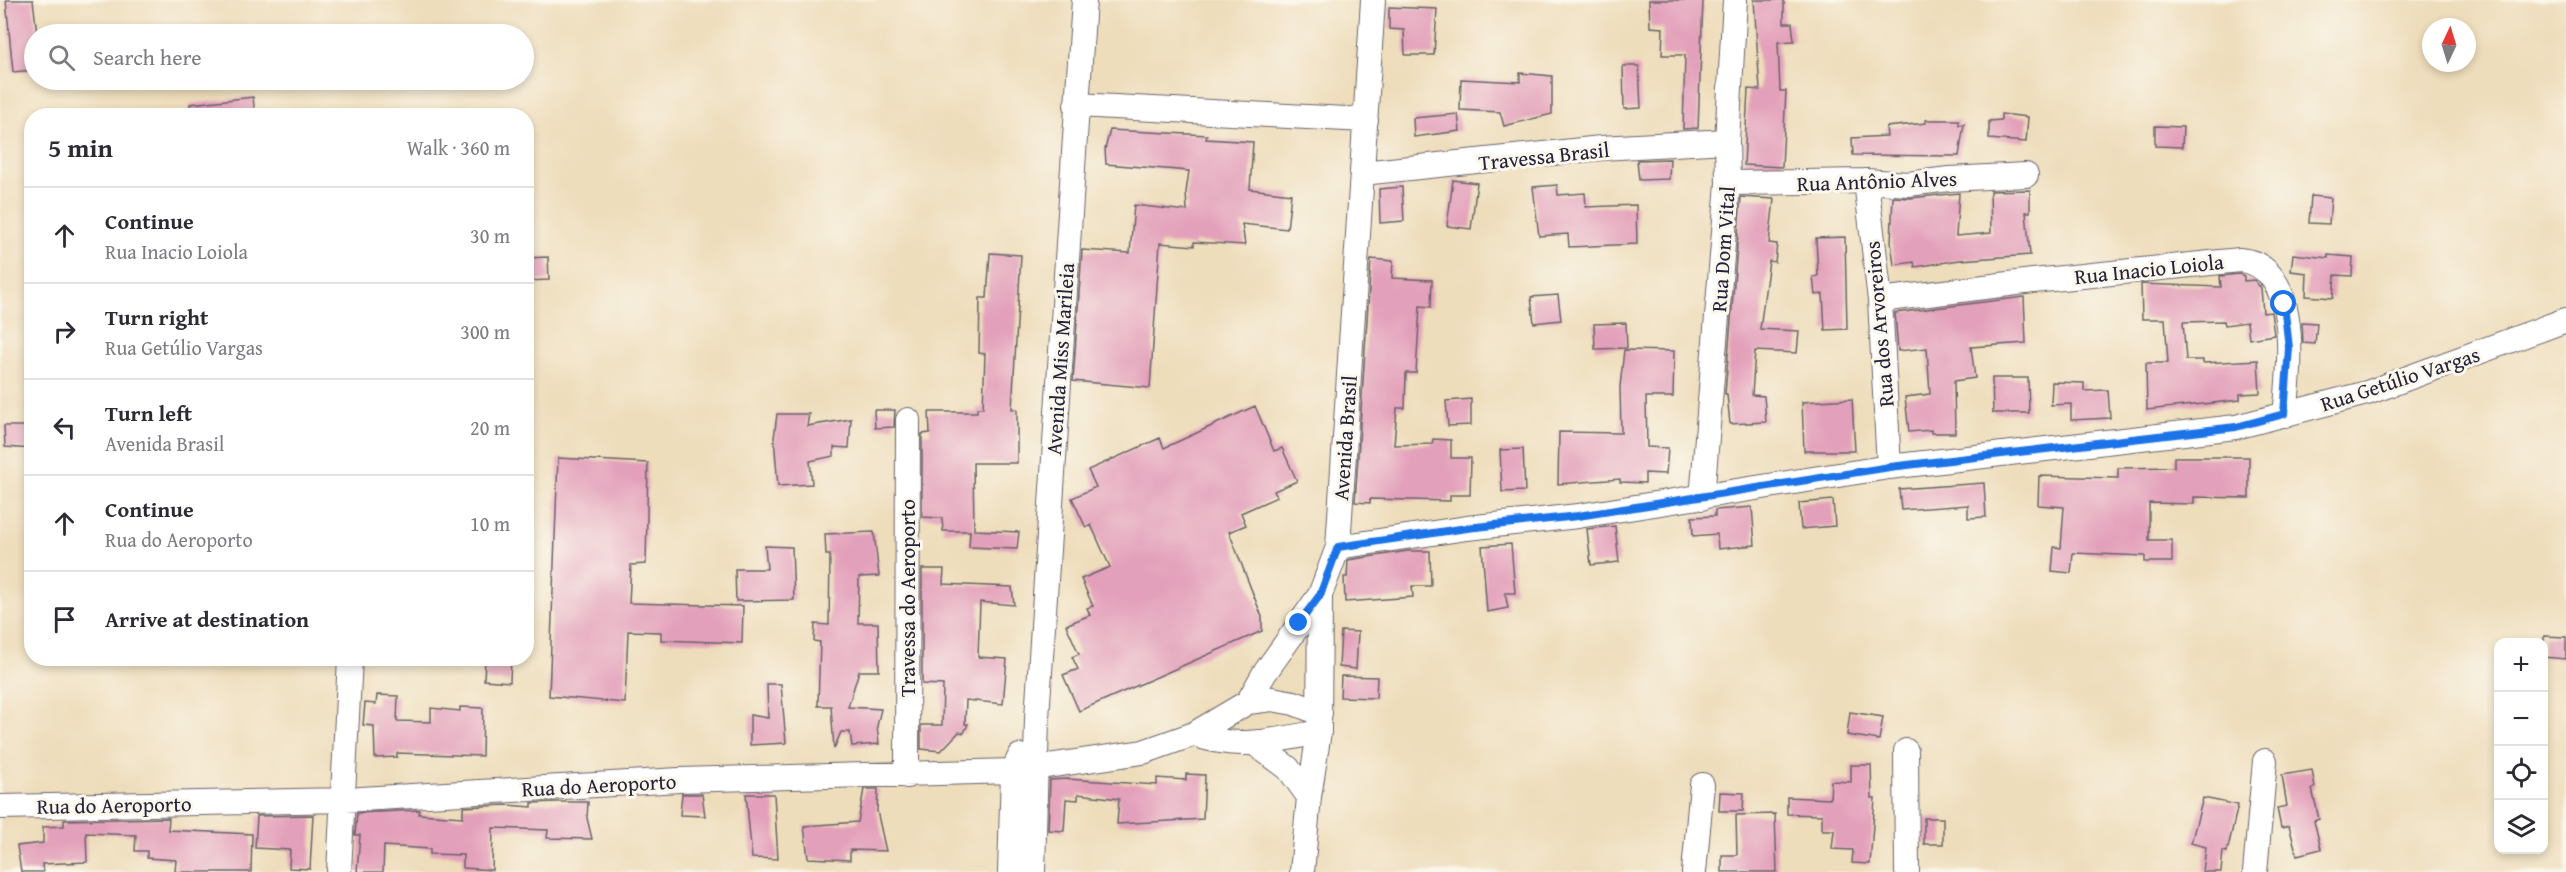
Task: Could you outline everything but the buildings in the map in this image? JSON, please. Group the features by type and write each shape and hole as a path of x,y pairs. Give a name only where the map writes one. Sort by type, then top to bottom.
{"street":[{"name":"Avenida Miss Marileia","path":"1025,770 1037,718 1084,0"},
{"name":"Avenida Brasil","path":"1302,872 1319,723 1320,595 1338,547 1373,0"},
{"name":"Rua Dom Vital","path":"1702,498 1728,183 1727,141 1735,0"},
{"path":"1076,105 1366,120"},
{"name":"Travessa Brasil","path":"1362,173 1601,148 1727,141"},
{"name":"Rua Antônio Alves","path":"1728,183 1866,181 1908,184 1949,179 2026,175"},
{"name":"Rua dos Arvoreiros","path":"1866,181 1880,300 1890,467"},
{"name":"Rua Inacio Loiola","path":"1880,300 2033,281 2240,260 2254,261 2280,285 2284,304 2289,348 2284,414"},
{"name":"Rua Getúlio Vargas","path":"1338,547 1702,498 1890,467 2236,427 2367,393 2566,320"},
{"name":"Travessa do Aeroporto","path":"907,776 908,420"},
{"path":"1248,702 1264,674 1320,595"},
{"path":"339,872 350,666"},
{"path":"1194,734 1209,740 1254,743 1319,723 1306,706 1272,699 1248,702"},
{"name":"Rua do Aeroporto","path":"0,807 344,800 679,780 907,776 1025,770 1126,755 1194,734 1248,702"},
{"path":"1254,743 1288,768 1309,797"},
{"path":"1906,751 1907,872"},
{"path":"2255,872 2265,761"},
{"path":"1010,872 1025,770"},
{"path":"1025,770 1033,872"},
{"path":"1694,872 1702,785"}],"route":[{"path":"1299,623 1320,595 1338,547 1467,528 1578,516 1890,467 2236,427 2284,414 2289,381 2289,348 2284,304"}]}
